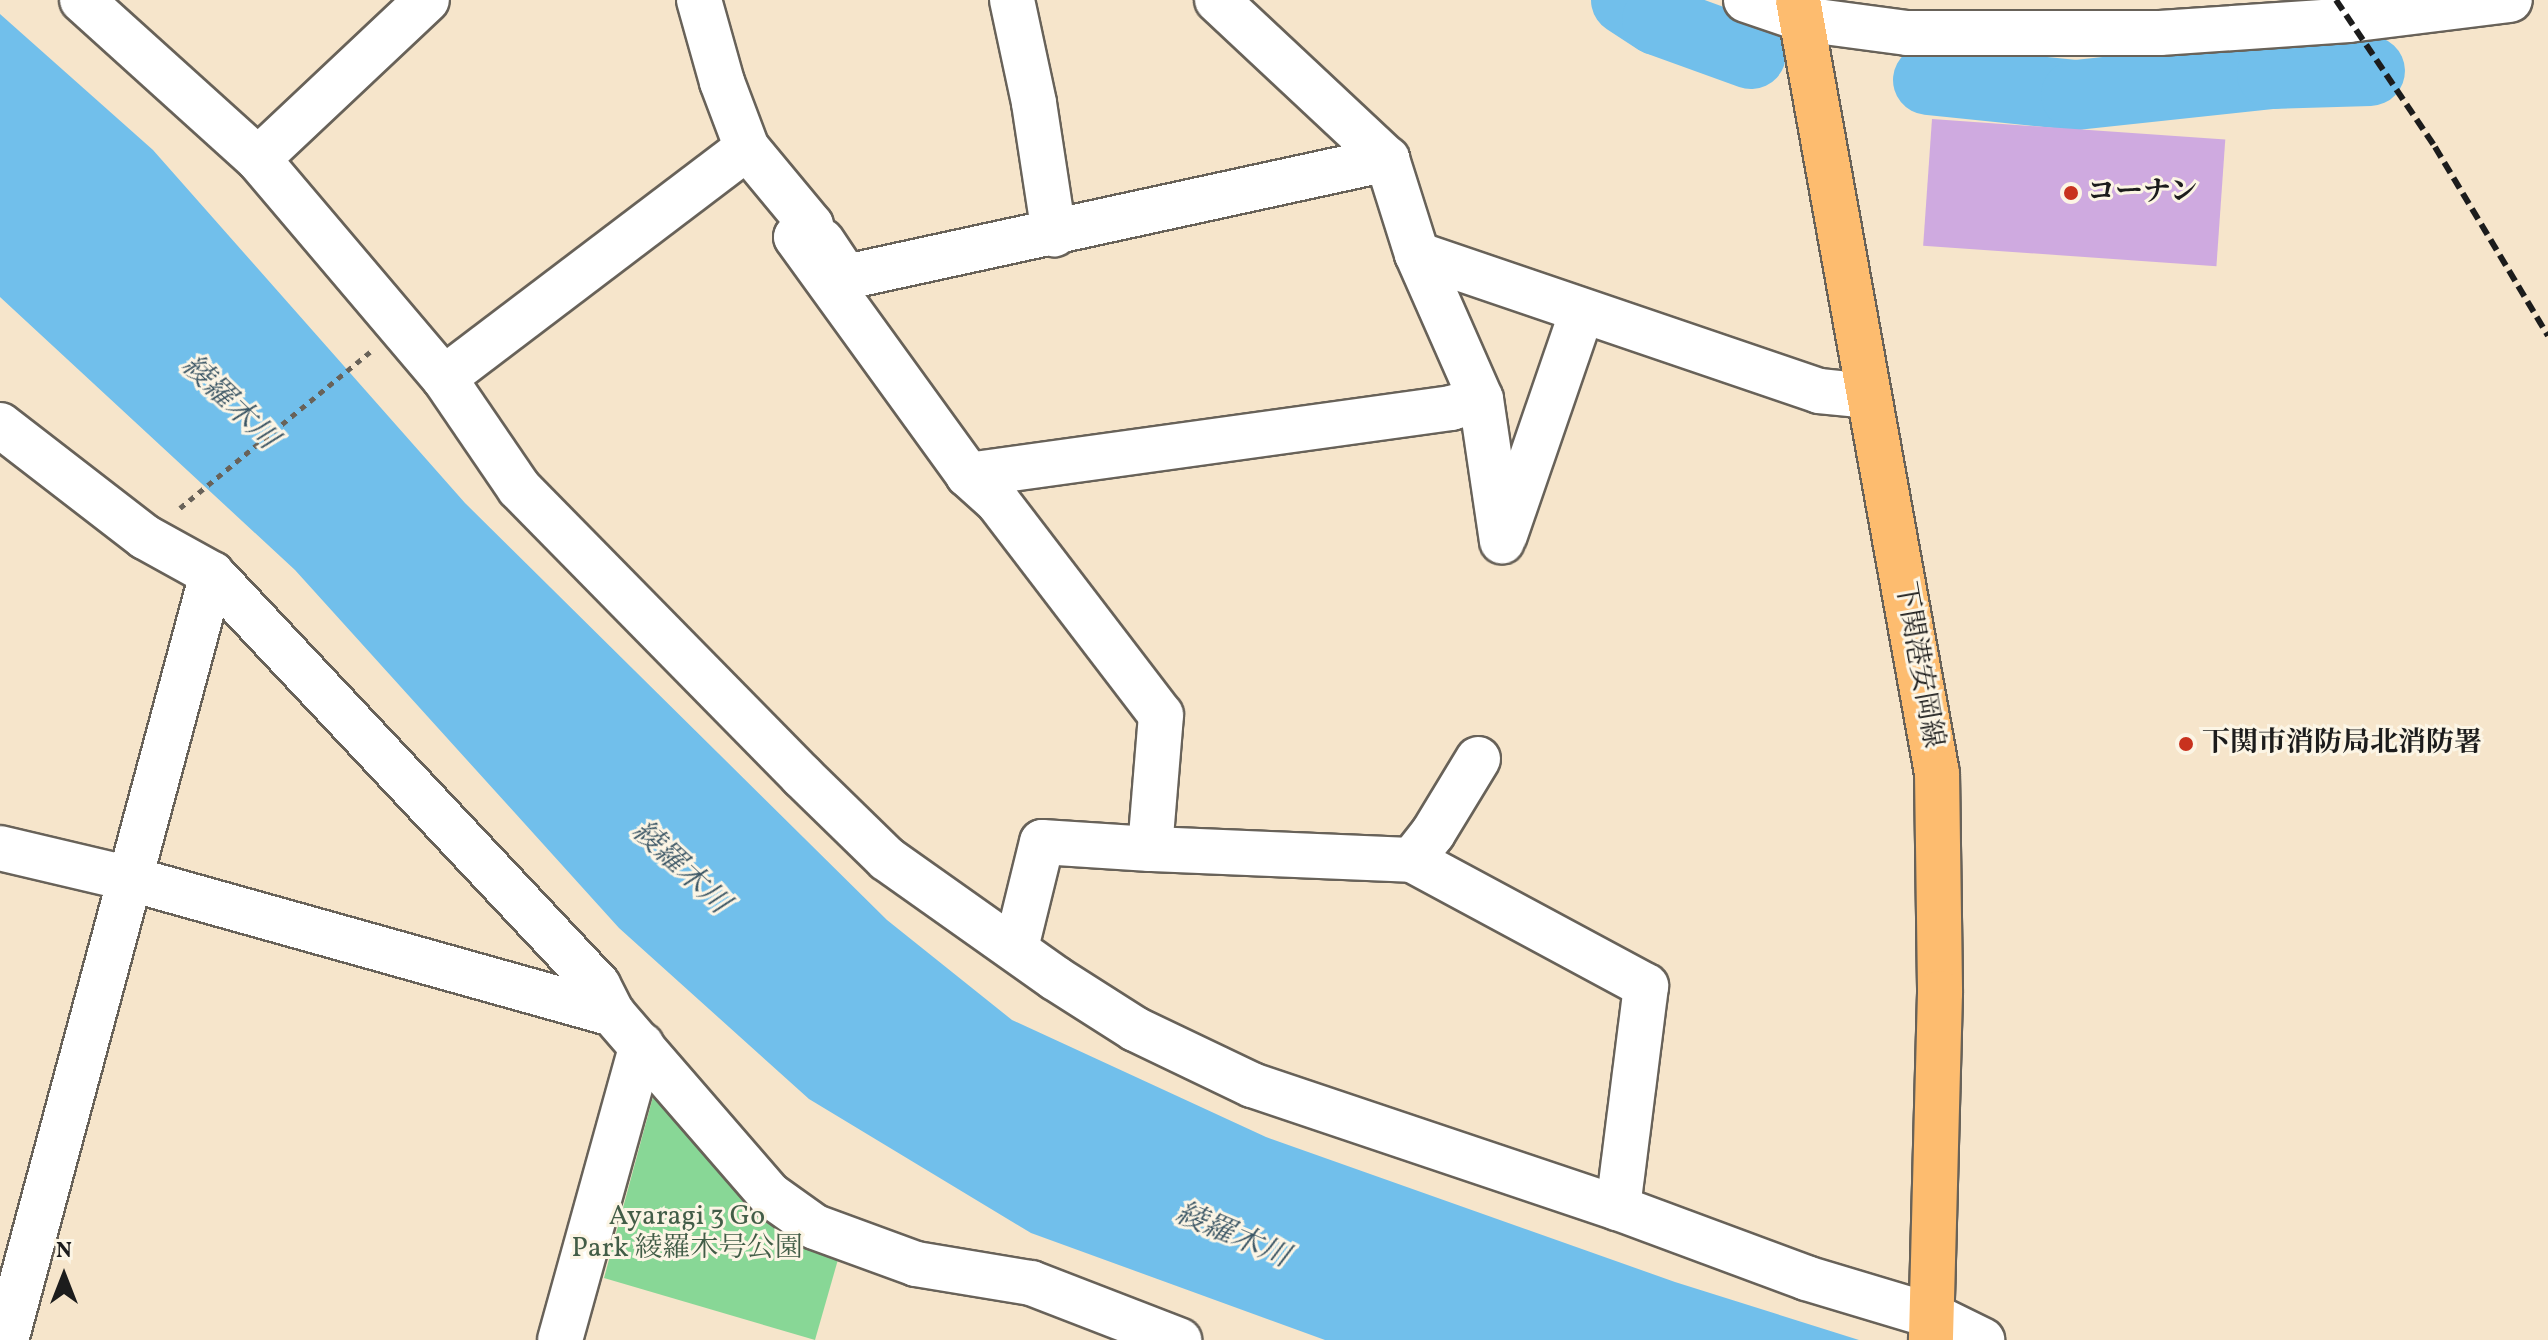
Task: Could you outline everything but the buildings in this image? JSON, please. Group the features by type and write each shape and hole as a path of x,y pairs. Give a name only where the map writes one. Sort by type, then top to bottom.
{"main road":[{"name":"下関港安岡線","path":"1800,9 1937,773 1940,993 1932,1328"}],"street":[{"path":"258,159 427,0"},
{"path":"699,0 722,82 747,148 811,225 846,277 1387,159"},
{"path":"1012,0 1034,103 1054,234"},
{"path":"1217,0 1387,159 1417,254 1481,399 1502,541 1582,312"},
{"path":"1746,0 1907,33 2160,33 2404,7 2510,0"},
{"path":"99,5 258,159 444,378 519,488 887,859 1055,978 1135,1029 1252,1085 1618,1208 1932,1328 1982,1340"},
{"path":"444,378 747,148"},
{"path":"811,225 796,237 968,475 998,502 1161,715 1150,849"},
{"path":"1417,254 1819,391 1868,396"},
{"path":"968,475 1451,408 1481,399"},
{"path":"0,425 145,537 212,574 598,985 628,1030 770,1195 815,1227 916,1264 1031,1283 1155,1335"},
{"path":"6,1340 212,574"},
{"path":"1412,860 1433,833 1478,759"},
{"path":"1016,948 1042,842 1412,860 1646,986 1618,1208"},
{"path":"0,848 131,879 628,1030"},
{"path":"560,1340 628,1030"}],"path":[{"path":"145,537 402,326"}],"green space":[{"name":"Ayaragi 3 Go Park 綾羅木号公園","path":"654,1093 839,1256 815,1340 604,1278"}],"water":[{"name":"綾羅木川","path":"0,14 153,150 465,503 887,920 1012,1020 1266,1137 1675,1282 1859,1340 1325,1340 1031,1233 809,1099 619,928 295,570 0,297"}],"waterway":[{"path":"1626,0 1657,20 1751,54"},
{"path":"1928,80 2076,95 2272,74 2370,71"}],"railway":[{"path":"2336,0 2435,147 2548,336"}],"place":[{"name":"コーナン","path":"2071,193"},
{"name":"下関市消防局北消防署","path":"2186,744"}]}
